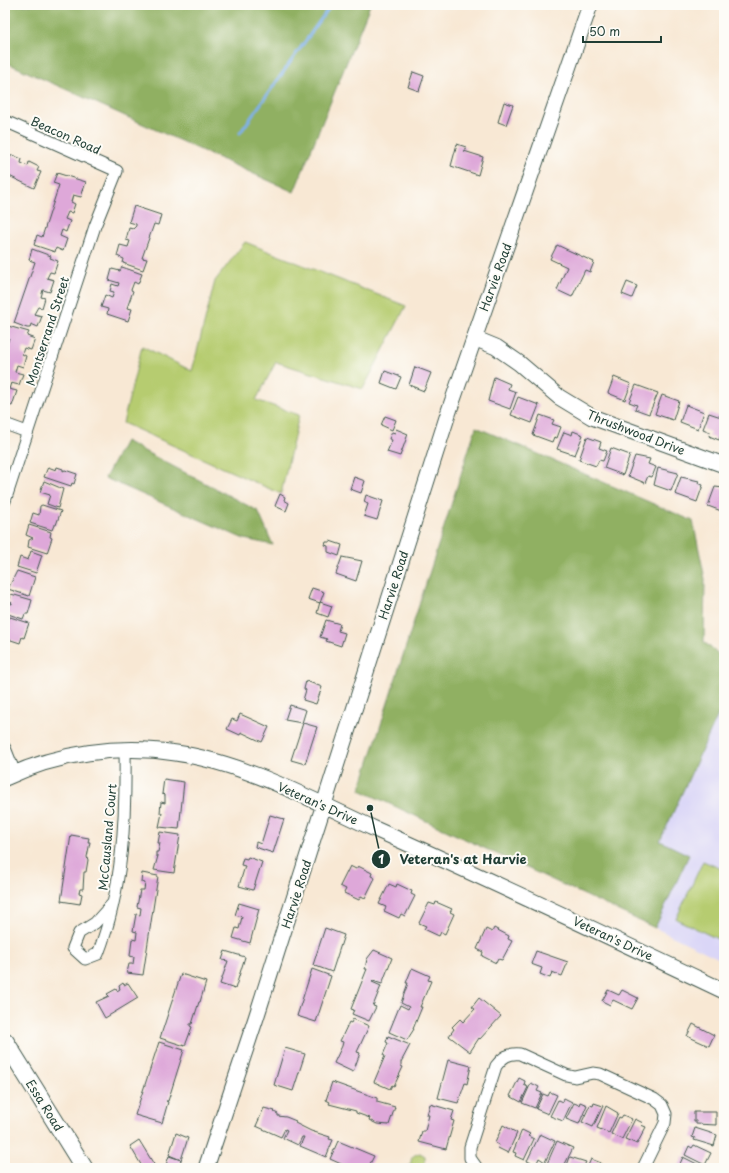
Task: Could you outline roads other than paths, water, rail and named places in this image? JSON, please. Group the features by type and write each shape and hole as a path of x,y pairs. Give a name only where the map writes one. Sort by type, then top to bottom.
{"main road":[{"name":"Essa Road","path":"5,1041 84,1168"}],"street":[{"name":"Harvie Road","path":"206,1168 256,1018 323,805 474,338 590,5"},
{"name":"Beacon Road","path":"5,121 117,171"},
{"name":"Montserrand Street","path":"5,501 95,226 117,171"},
{"name":"Thrushwood Drive","path":"474,338 496,346 519,363 559,397 592,417 724,465"},
{"path":"5,424 28,432"},
{"path":"5,748 10,776"},
{"name":"Veteran's Drive","path":"10,776 60,757 125,750 176,753 222,763 247,772 323,805 487,879 724,991"},
{"name":"McCausland Court","path":"113,903 95,923 79,933 73,948 85,959 98,954 106,934 113,903 125,807 125,750"},
{"path":"477,1168 470,1158 470,1147 496,1066 503,1057 511,1053 520,1054 575,1077 593,1073 600,1074 654,1099 662,1106 666,1114 665,1123 643,1168"}],"waterway":[{"path":"240,133 331,5"}],"place":[{"name":"Veteran's at Harvie","path":"370,808"}]}
